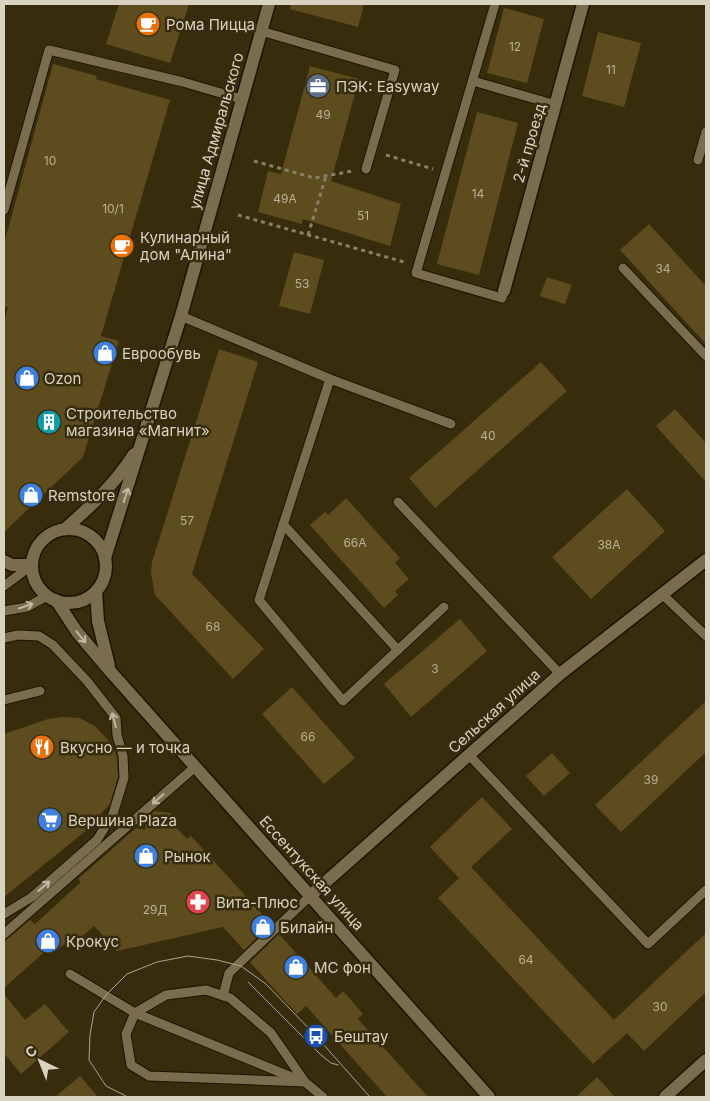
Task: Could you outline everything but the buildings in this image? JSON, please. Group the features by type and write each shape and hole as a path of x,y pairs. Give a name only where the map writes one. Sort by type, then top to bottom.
{"street":[{"name":"улица Адмиральского","path":"106,558 181,316 269,4"},
{"name":"2-й проезд","path":"504,291 583,4"},
{"name":"улица Адмиральского","path":"66,529 108,490 122,473 144,439"},
{"path":"4,561 12,565 32,565 35,552 42,541 53,533 66,529 79,530 91,536 100,545 106,558"},
{"name":"Ессентукская улица","path":"106,558 103,582 96,592 98,621 110,671"},
{"name":"Сельская улица","path":"310,896 560,674 706,560"},
{"name":"Ессентукская улица","path":"32,565 35,581 110,671 489,1097"},
{"path":"51,598 70,603 84,600 96,592"},
{"path":"665,1097 706,1060"}],"lane":[{"path":"495,4 416,273 502,298 504,291"},
{"path":"261,31 395,70 366,168"},
{"path":"4,210 49,50 242,98"},
{"path":"473,81 556,106"},
{"path":"698,160 706,132"},
{"path":"623,268 706,356"},
{"path":"181,316 330,379 451,424"},
{"path":"330,379 259,600 343,700 444,607"},
{"path":"398,502 560,674"},
{"path":"284,524 398,650"},
{"path":"4,586 32,565"},
{"path":"663,595 706,636"},
{"path":"4,611 27,607 51,598"},
{"path":"4,638 18,635 38,636 53,645 87,681 116,718 124,778 113,814 98,840 32,897 4,914"},
{"path":"4,700 40,691"},
{"path":"469,755 648,944 706,890"},
{"path":"4,934 195,767"},
{"path":"224,996 229,973 310,896"},
{"path":"70,974 135,1013 305,1082"},
{"path":"305,1082 149,1076 131,1065 126,1034 135,1013 166,995 206,990 230,998 271,1033 305,1082 323,1097"}],"path":[{"path":"371,151 446,173"},
{"path":"254,162 314,178 366,168"},
{"path":"308,235 326,176"},
{"path":"238,215 418,266"}],"tram line":[{"path":"128,1097 106,1086 89,1060 90,1035 94,1012 106,995 127,974 157,962 188,956 241,966 266,984 316,1036 370,1097"},
{"path":"248,982 321,1055 331,1063 338,1065"}],"place":[{"name":"Рома Пицца","path":"148,24"},
{"name":"ПЭК: Easyway","path":"318,86"},
{"name":"Кулинарный дом \"Алина\"","path":"122,246"},
{"name":"Еврообувь","path":"105,353"},
{"name":"Ozon","path":"27,378"},
{"name":"Строительство магазина «Магнит»","path":"49,422"},
{"name":"Remstore","path":"31,495"},
{"name":"Вкусно — и точка","path":"42,747"},
{"name":"Вершина Plaza","path":"50,820"},
{"name":"Рынок","path":"146,856"},
{"name":"Вита-Плюс","path":"198,902"},
{"name":"Билайн","path":"263,927"},
{"name":"Крокус","path":"48,941"},
{"name":"МС фон","path":"296,967"},
{"name":"Бештау","path":"316,1036"}]}
